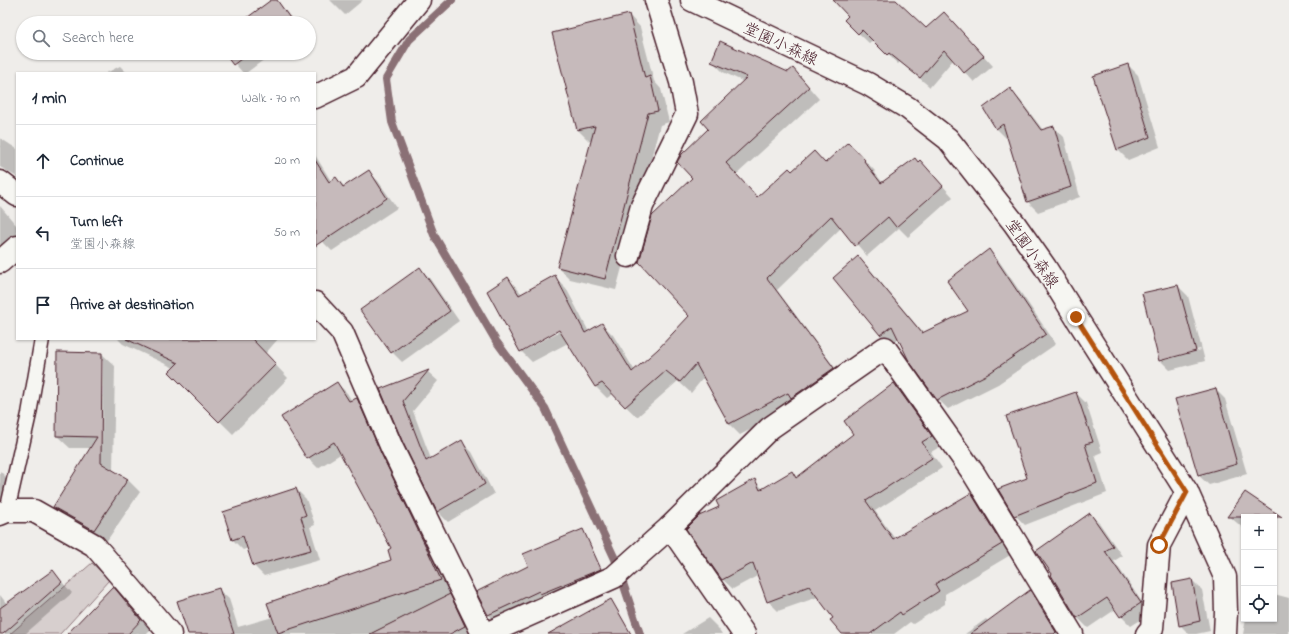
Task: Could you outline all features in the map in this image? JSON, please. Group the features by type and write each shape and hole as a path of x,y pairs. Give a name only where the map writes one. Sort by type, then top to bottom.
{"street":[{"path":"316,97 356,77 419,0"},
{"path":"628,256 642,206 687,114 681,82 656,0"},
{"name":"堂園小森線","path":"692,0 868,84 908,108 948,139 1014,223 1045,267 1187,492 1225,577 1225,634"},
{"path":"0,182 16,194"},
{"path":"0,262 16,248"},
{"path":"316,304 342,332 396,455 483,634"},
{"path":"486,634 614,578 670,527 770,428 885,348 974,474 1072,634"},
{"path":"1147,634 1152,628 1159,545 1187,492"},
{"path":"3,512 34,511 94,545 170,634"},
{"path":"670,527 744,634"}],"lane":[{"path":"3,512 29,414 42,340"}],"shaded area":[{"path":"92,563 109,580 60,634 10,634"}],"building":[{"path":"271,0 277,0 288,16 249,16"},
{"path":"833,0 896,0 926,28 944,12 984,56 964,73 944,50 920,78 889,53 887,55 862,30 858,34 844,20 848,16"},
{"path":"629,14 645,78 650,76 658,111 648,113 605,279 557,267 595,126 577,130 552,33"},
{"path":"720,41 788,72 793,68 809,87 726,163 757,197 789,168 792,171 814,151 825,163 848,142 865,160 864,161 881,183 915,158 918,162 920,160 943,186 896,227 888,217 855,246 831,216 767,278 834,368 791,398 788,393 729,424 696,364 680,382 666,371 625,407 602,383 595,387 559,330 520,352 487,291 508,277 519,295 555,275 585,333 602,323 632,372 658,349 689,316 639,262 652,216 692,178 677,162 682,154 708,129 701,121 747,77 711,62"},
{"path":"229,60 240,60 233,65"},
{"path":"1128,64 1150,137 1117,150 1093,76"},
{"path":"1010,88 1041,130 1054,126 1071,187 1027,202 1003,124 996,129 983,108"},
{"path":"316,162 329,182 336,177 343,187 369,170 387,198 316,245"},
{"path":"989,249 1046,334 988,374 937,400 909,361 892,326 880,335 833,278 858,256 922,333 968,311 947,281"},
{"path":"420,267 450,311 391,353 360,310"},
{"path":"1178,285 1196,351 1159,361 1142,293"},
{"path":"128,340 253,340 276,364 219,422 169,372 178,363"},
{"path":"57,352 102,353 101,463 128,479 94,530 53,507 97,437 56,436"},
{"path":"429,370 403,401 426,461 462,440 485,484 437,512 403,443 380,389"},
{"path":"337,382 349,401 357,398 381,453 441,580 278,633 267,603 391,560 388,550 391,548 334,442 307,459 281,417"},
{"path":"894,383 932,436 922,442 932,458 866,501 893,539 971,493 1002,544 935,584 939,591 902,615 900,612 870,634 842,634 830,620 833,618 809,586 767,602 753,563 722,580 686,529 699,516 719,507 716,501 755,479 760,490 792,471 796,478 853,434 844,421"},
{"path":"1216,388 1237,464 1198,475 1175,399"},
{"path":"1076,392 1093,442 1085,444 1097,483 1014,516 998,489 1027,478 1006,416"},
{"path":"296,488 306,515 301,517 311,550 253,566 243,536 232,540 223,512"},
{"path":"1245,492 1282,517 1277,517 1277,514 1241,514 1241,517 1227,517"},
{"path":"1090,513 1113,546 1105,551 1141,603 1120,617 1107,598 1077,618 1051,575 1052,574 1036,551"},
{"path":"583,529 601,569 540,594 539,591 488,615 476,592 528,566 523,554"},
{"path":"53,570 62,582 3,634 0,634 0,608"},
{"path":"1192,579 1200,621 1179,626 1172,583"},
{"path":"113,586 141,620 128,634 67,634"},
{"path":"219,588 234,634 188,634 177,601"},
{"path":"1030,590 1056,632 1054,634 970,634"},
{"path":"450,594 465,626 450,634 370,634"},
{"path":"611,599 631,634 548,634"}],"waterway":[{"path":"452,0 409,40 386,79 392,122 434,235 496,341 545,408 615,559 640,634"}],"route":[{"path":"1076,317 1187,492 1159,545"}]}
